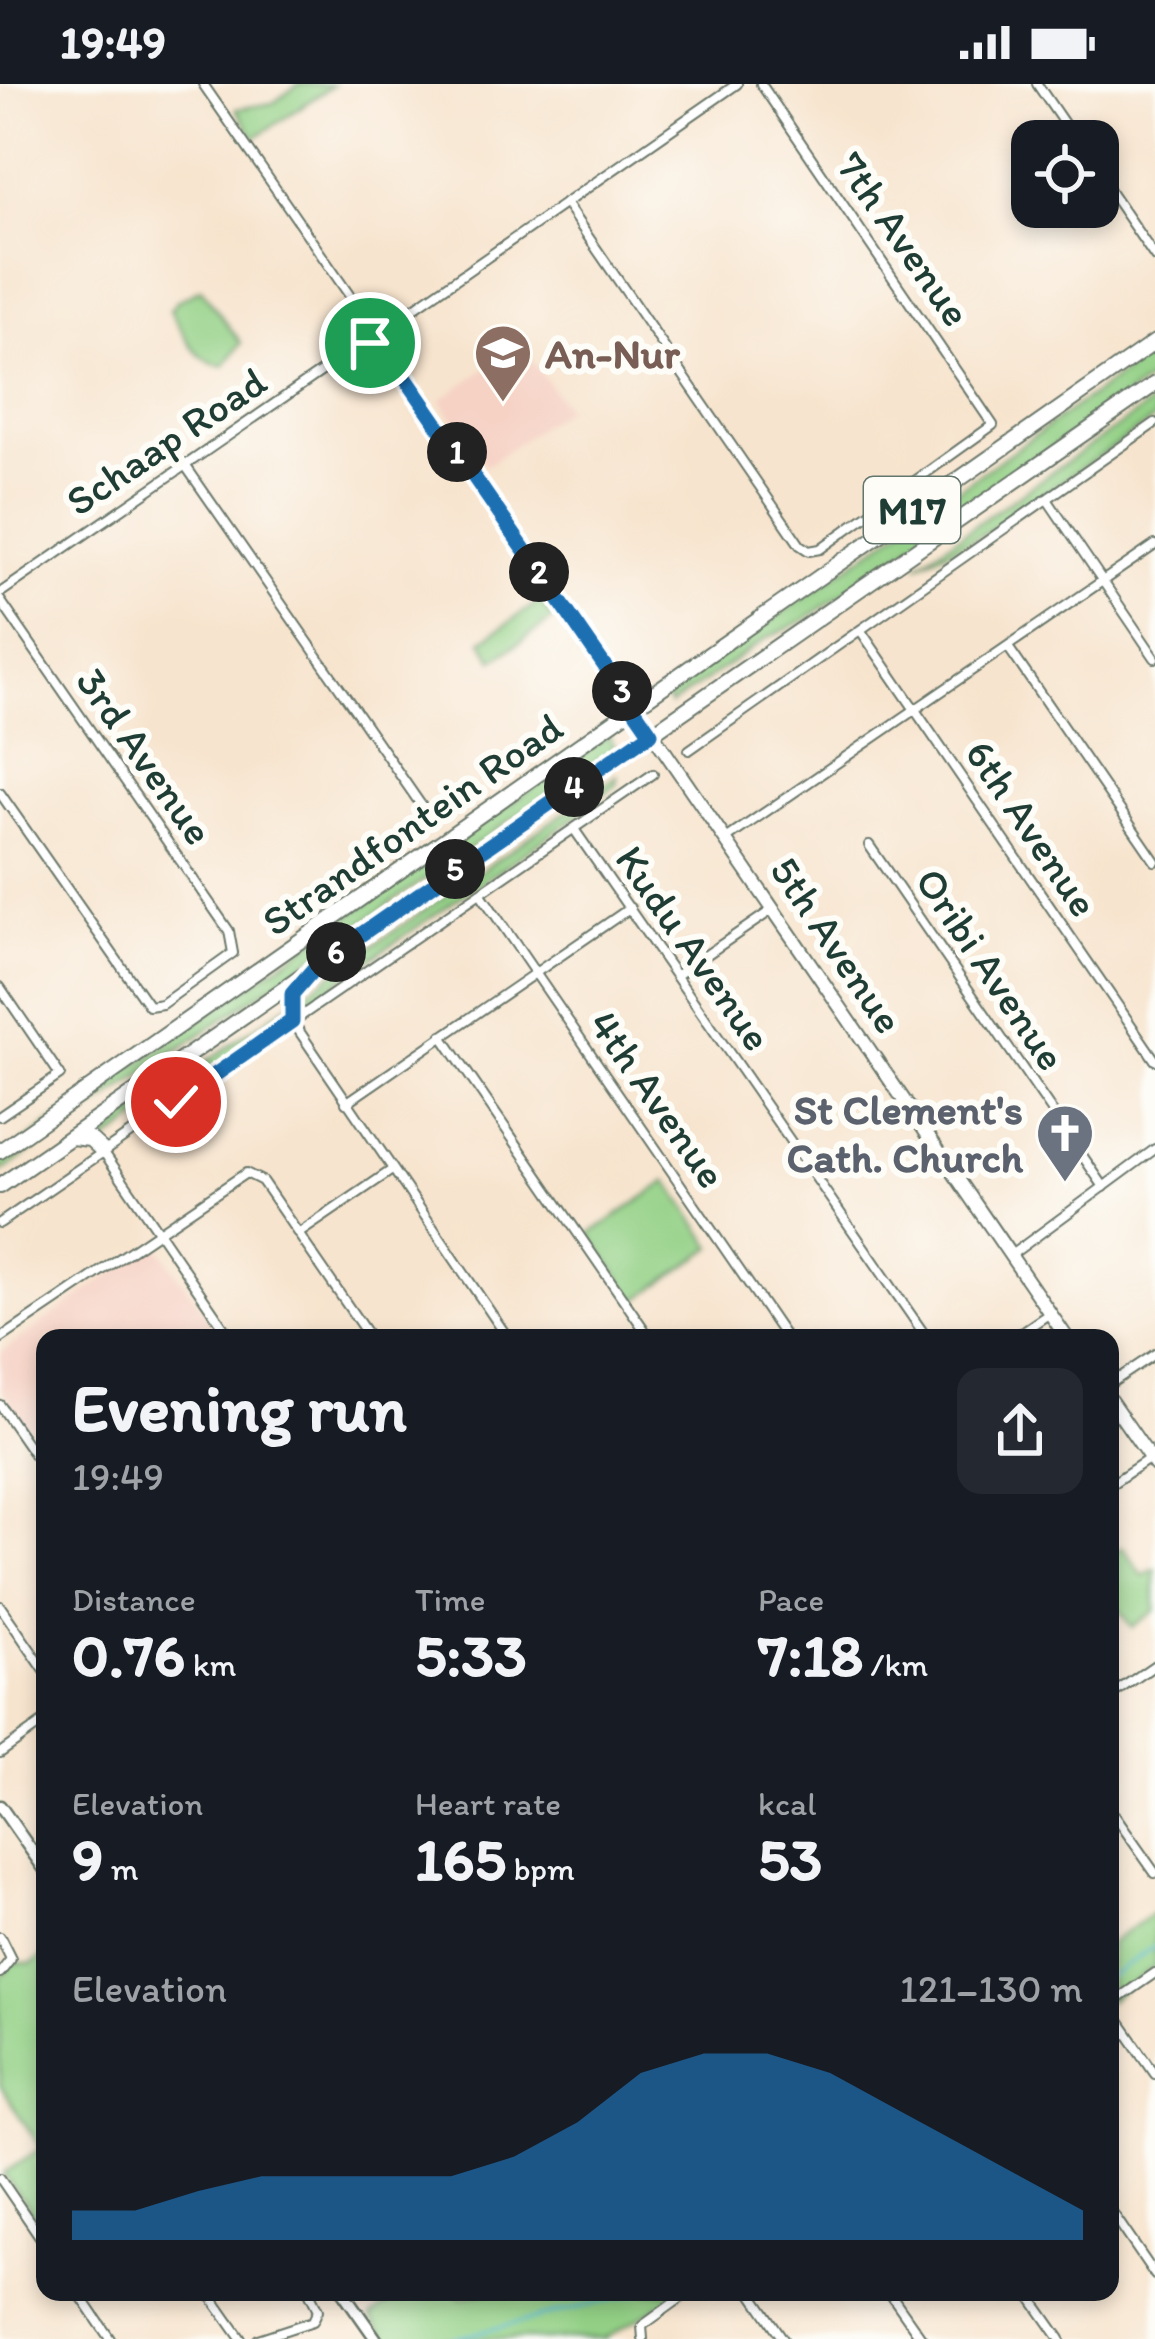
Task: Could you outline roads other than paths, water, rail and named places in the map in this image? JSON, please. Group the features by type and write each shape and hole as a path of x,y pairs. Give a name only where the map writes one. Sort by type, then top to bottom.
{"main road":[{"name":"Strandfontein Road","path":"0,1151 1155,342"},
{"name":"Strandfontein Road","path":"0,1186 1155,384"},
{"name":"5th Avenue","path":"634,708 1061,1329"},
{"path":"292,1021 292,994 317,965"},
{"path":"70,1138 90,1139 103,1151"},
{"path":"0,1177 56,1148"},
{"path":"1119,1413 1152,1462"}],"street":[{"path":"203,84 370,326 383,329"},
{"path":"634,708 380,341 383,329 737,84"},
{"name":"7th Avenue","path":"565,203 809,551 820,550 991,429 991,416 761,84"},
{"path":"1037,84 1062,120"},
{"path":"1119,204 1155,257"},
{"path":"370,326 367,340 380,341"},
{"name":"Schaap Road","path":"0,596 367,340"},
{"path":"689,750 1155,424"},
{"path":"184,465 430,818"},
{"path":"1046,500 1155,658"},
{"path":"725,840 1155,545"},
{"name":"3rd Avenue","path":"0,596 230,931 235,949 178,994 149,1006 0,793"},
{"name":"6th Avenue","path":"860,630 1155,1060"},
{"path":"1008,647 1155,861"},
{"path":"0,1223 653,774"},
{"name":"Kudu Avenue","path":"574,829 921,1329"},
{"name":"Oribi Avenue","path":"869,844 1104,1187"},
{"name":"4th Avenue","path":"481,894 780,1329"},
{"path":"346,1102 630,908"},
{"path":"677,975 772,910"},
{"path":"0,987 60,1075 0,1116"},
{"path":"292,1021 502,1329"},
{"path":"442,1036 644,1329"},
{"path":"1010,1256 1155,1149"},
{"path":"103,1151 225,1329"},
{"path":"298,1234 392,1170"},
{"path":"0,1339 246,1173 262,1181 364,1329"},
{"path":"1026,1329 1050,1313"},
{"path":"1119,1378 1155,1354"},
{"path":"0,1405 36,1457"},
{"path":"1119,1480 1152,1462"},
{"path":"0,1606 36,1658"},
{"path":"1119,1690 1154,1668"},
{"path":"0,1753 36,1727"},
{"path":"0,1806 36,1857"},
{"path":"1119,1822 1155,1873"},
{"path":"0,1937 10,1959 0,1973"},
{"path":"1119,1999 1155,1973"},
{"path":"1119,2019 1155,2073"},
{"path":"0,2178 36,2231"},
{"path":"1119,2222 1155,2275"},
{"path":"84,2301 110,2339"},
{"path":"216,2301 242,2339"},
{"path":"258,2339 313,2321 318,2310 314,2301"},
{"path":"350,2301 376,2339"},
{"path":"642,2335 679,2301"},
{"path":"757,2301 783,2339"},
{"path":"896,2301 922,2339"},
{"path":"1033,2301 1060,2339"}],"waterway":[{"path":"1119,1971 1155,1946"},
{"path":"453,2339 605,2301"}],"place":[{"name":"An-Nur","path":"503,404"},
{"name":"St Clement's Cath. Church","path":"1065,1184"}]}
